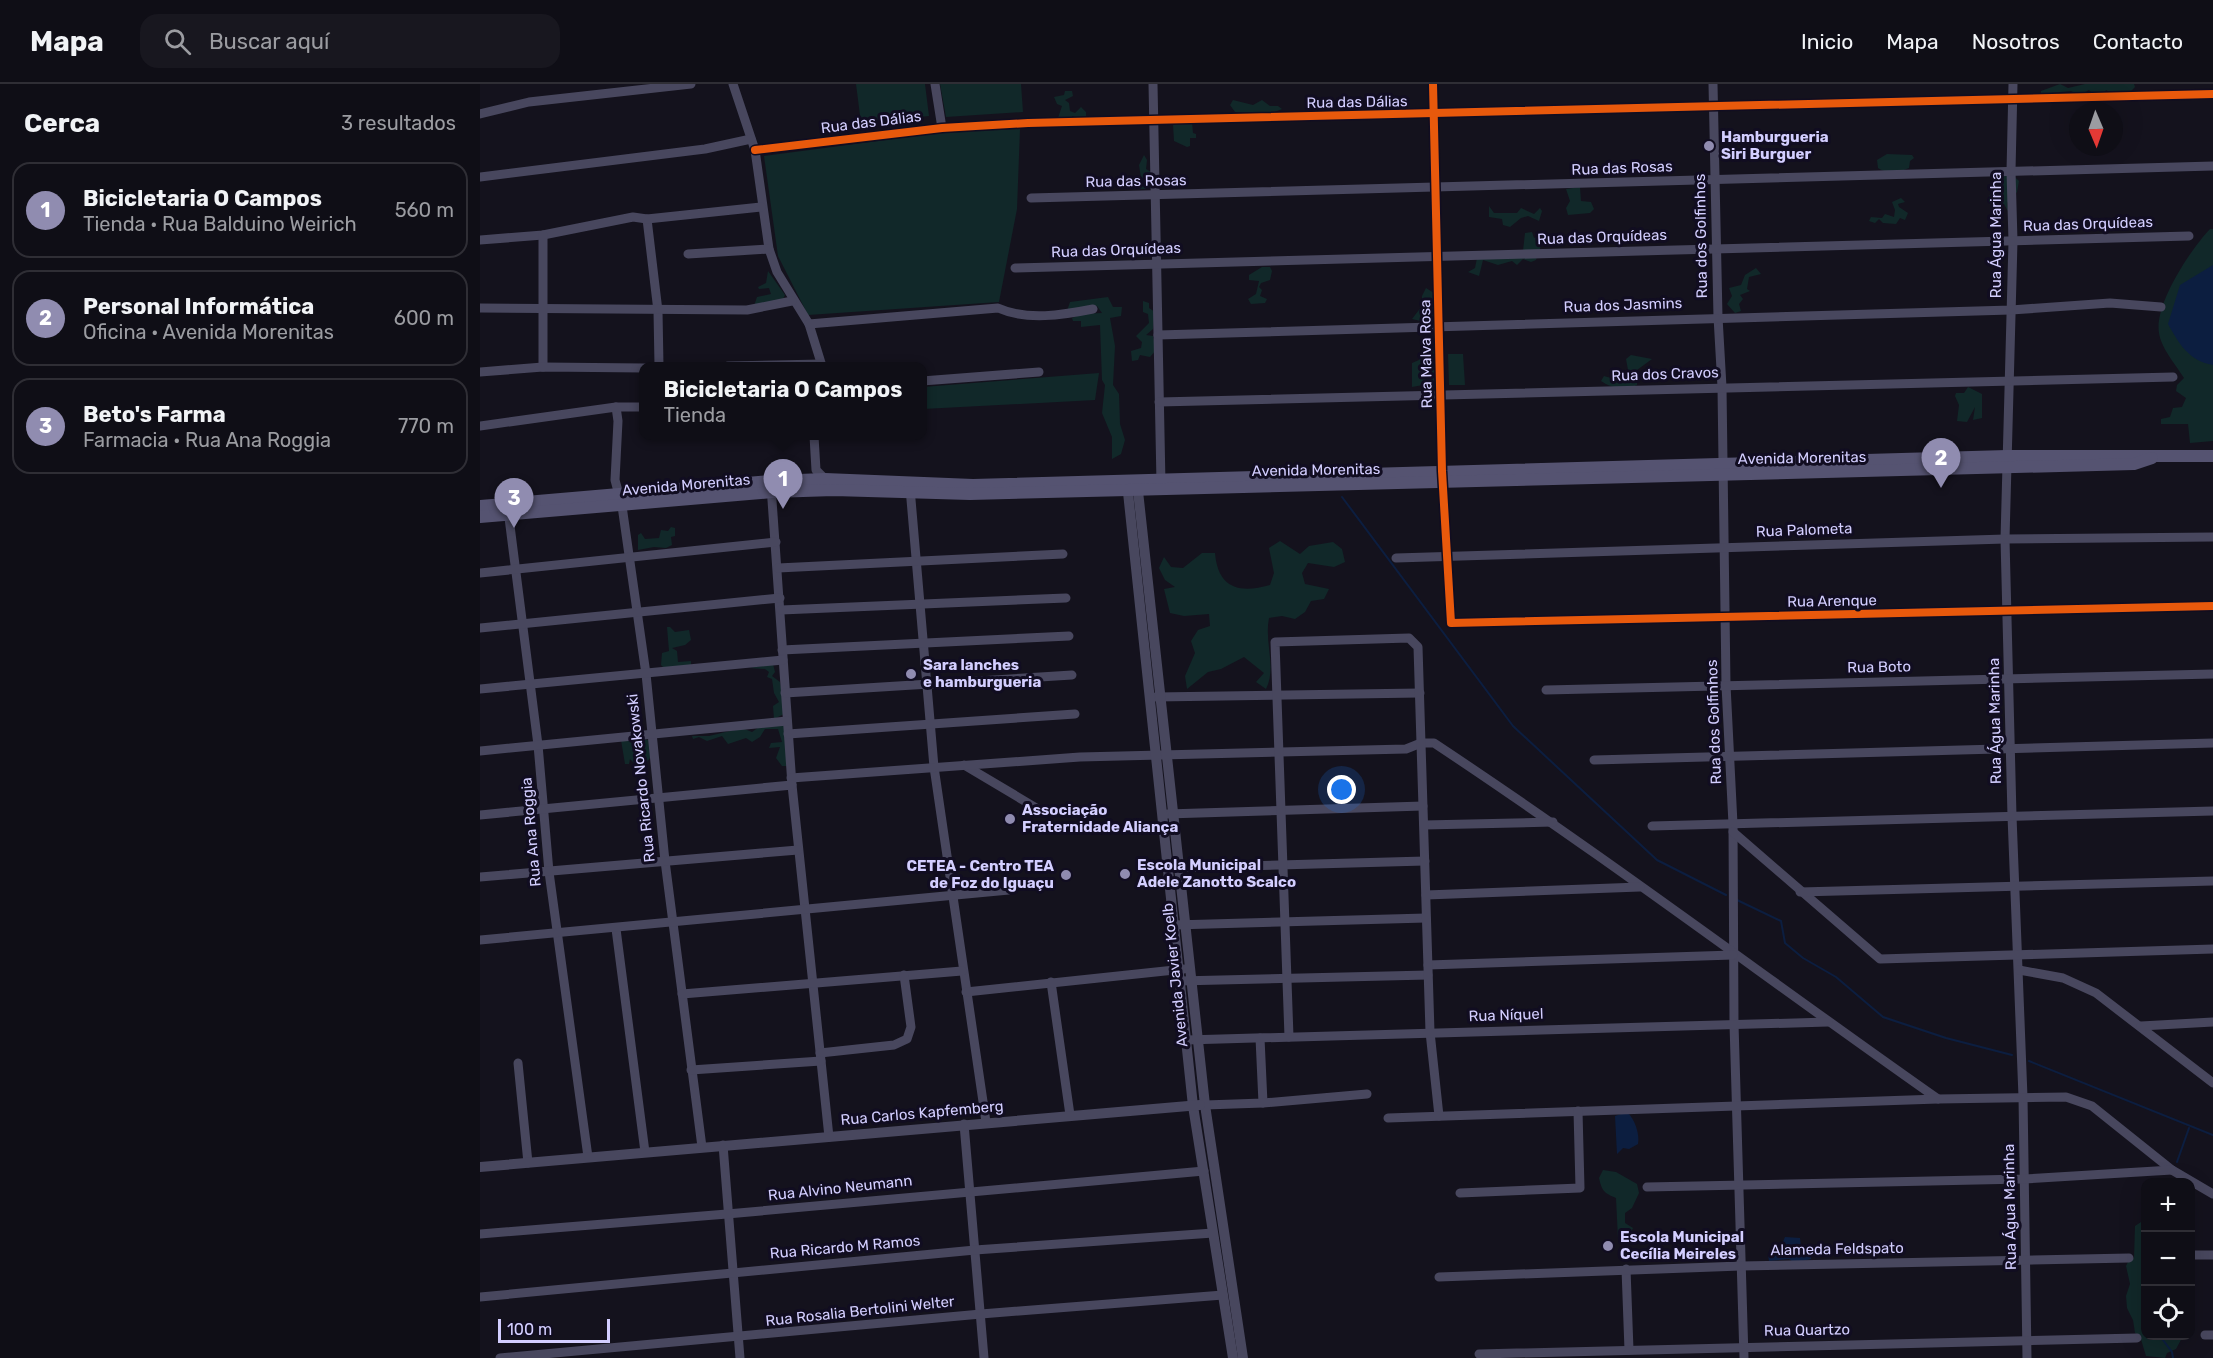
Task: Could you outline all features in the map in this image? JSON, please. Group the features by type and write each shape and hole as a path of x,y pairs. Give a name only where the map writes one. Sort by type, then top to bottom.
{"main road":[{"name":"Avenida Morenitas","path":"771,486 834,490 973,485 1132,485 2007,462 2134,454 2153,458 2213,456"},
{"name":"Avenida Morenitas","path":"480,506 508,509 621,501 825,479 910,488"},
{"name":"Avenida Morenitas","path":"480,517 508,509"}],"street":[{"path":"480,114 529,102 691,84"},
{"path":"733,84 755,150 761,207 769,249 777,272 792,301 809,324 820,362"},
{"path":"935,84 942,128"},
{"path":"1153,84 1161,484"},
{"name":"Rua Malva Rosa","path":"1433,84 1443,476 1451,623"},
{"name":"Rua dos Golfinhos","path":"1713,84 1718,317 1722,387 1726,685 1733,828 1734,1024 1744,1358"},
{"name":"Rua Água Marinha","path":"2013,84 2011,171 2013,241 2005,539 2012,816 2023,1097 2027,1358"},
{"name":"Rua das Dálias","path":"755,150 942,128 1153,120 2213,94"},
{"path":"480,177 705,149 751,139"},
{"name":"Rua das Rosas","path":"1031,198 2213,166"},
{"path":"480,240 543,235 633,217 647,219 761,207"},
{"path":"647,219 658,311 659,362"},
{"path":"543,235 543,368"},
{"name":"Rua das Orquídeas","path":"1015,268 2189,236"},
{"path":"688,254 769,249"},
{"path":"480,308 747,310 792,301"},
{"name":"Rua dos Jasmins","path":"1158,335 2011,310 2110,303 2161,307"},
{"path":"809,324 998,308 1014,315 1068,314 1093,309"},
{"path":"480,372 543,368 639,368"},
{"path":"927,381 1039,372"},
{"name":"Rua dos Cravos","path":"1159,402 2173,377"},
{"path":"480,426 616,407 639,407"},
{"name":"Rua Ricardo Novakowski","path":"616,407 618,421 615,480 621,501 627,556 646,674 665,861 702,1147"},
{"path":"814,440 816,470 825,479"},
{"name":"Avenida Javier Koelb","path":"1132,485 1168,754 1173,813 1173,868 1192,1040 1205,1105 1243,1358"},
{"name":"Avenida Javier Koelb","path":"1132,485 1161,814 1173,868"},
{"path":"771,486 798,850 829,1137"},
{"path":"910,488 934,767 951,896 986,1122"},
{"name":"Rua Ana Roggia","path":"508,509 538,745 549,872 588,1157"},
{"name":"Rua Palometa","path":"1396,558 2005,539 2213,537"},
{"path":"480,573 776,542"},
{"path":"778,568 1063,554"},
{"path":"480,628 780,598"},
{"path":"781,610 1066,598"},
{"name":"Rua Arenque","path":"1451,623 2213,606"},
{"path":"480,689 646,674 782,655 1069,636"},
{"path":"1289,1037 1275,642 1409,638 1418,647 1430,1032 1439,1116"},
{"name":"Rua Boto","path":"1546,690 2213,674"},
{"path":"785,693 1072,675"},
{"path":"1149,697 1420,693"},
{"path":"788,734 1075,714"},
{"path":"480,750 787,721"},
{"path":"480,815 659,799 934,767 1155,754 1406,749 1421,743 1434,743 1553,822 1733,955 1938,1099"},
{"path":"1594,760 2213,743"},
{"path":"964,765 1038,809"},
{"path":"1161,814 1281,808 1423,806"},
{"path":"1652,826 1733,828 2012,816 2213,811"},
{"path":"1424,825 1553,822"},
{"path":"1733,828 1800,892 1880,959 2213,949"},
{"path":"480,877 798,850"},
{"path":"1173,868 1425,861"},
{"path":"1800,892 2213,881"},
{"path":"1426,895 1640,887"},
{"path":"480,940 673,924 1009,890"},
{"path":"1179,925 1426,918"},
{"path":"616,929 645,1152"},
{"path":"966,992 1051,982 1184,975 1287,978 1733,955"},
{"path":"682,994 962,970"},
{"path":"2019,970 2063,978 2097,993 2213,1083"},
{"path":"691,1070 821,1057 894,1046 907,1039 911,1027 904,975"},
{"path":"1051,982 1070,1115"},
{"name":"Rua Níquel","path":"1192,1040 1828,1022"},
{"path":"2140,1026 2213,1022"},
{"path":"1260,1038 1263,1103"},
{"name":"Avenida Javier Koelb","path":"1192,1040 1193,1106 1233,1358"},
{"path":"518,1063 528,1163"},
{"name":"Rua Carlos Kapfemberg","path":"480,1167 1070,1115 1367,1094"},
{"path":"1388,1118 1938,1099 2066,1098 2092,1106 2172,1170 2213,1194"},
{"path":"1460,1193 1580,1188 1578,1111"},
{"path":"964,1124 984,1358"},
{"path":"723,1145 740,1358"},
{"path":"1647,1187 2024,1179 2172,1170"},
{"name":"Rua Alvino Neumann","path":"480,1234 1204,1171"},
{"name":"Rua Ricardo M Ramos","path":"480,1297 975,1250 1213,1233"},
{"path":"2195,1255 2213,1255"},
{"name":"Alameda Feldspato","path":"1438,1277 1626,1269 2129,1258"},
{"path":"1626,1269 1629,1350"},
{"name":"Rua Rosalia Bertolini Welter","path":"500,1358 576,1354 981,1314 1223,1295"},
{"name":"Rua Quartzo","path":"1479,1354 2137,1338"},
{"path":"1228,1358 1233,1358"}],"green space":[{"path":"856,84 925,84 929,116 861,123"},
{"path":"940,84 1021,84 1023,112 946,117"},
{"path":"2060,84 2068,88 2085,84 2134,84 2135,87 2128,94 2113,94 2106,90 2103,96 2093,94 2089,90 2080,95 2071,91 2041,94 2041,91"},
{"path":"1065,91 1072,91 1073,96 1065,100 1069,103 1070,111 1075,113 1081,107 1086,112 1086,117 1081,119 1072,116 1072,120 1063,121 1058,118 1062,106 1057,104 1054,97 1064,95"},
{"path":"1233,100 1253,105 1262,100 1270,106 1278,106 1282,109 1270,114 1235,112 1230,105"},
{"path":"1178,122 1192,122 1196,138 1190,138 1190,146 1187,147 1174,141 1173,125"},
{"path":"1020,129 1017,209 999,302 808,315 778,256 764,156 946,132"},
{"path":"1887,154 1912,155 1914,158 1910,161 1909,168 1889,172 1878,168 1877,160"},
{"path":"1144,155 1147,160 1146,169 1153,173 1154,180 1145,189 1123,188 1123,183 1130,177 1134,181 1141,178 1139,165"},
{"path":"2006,169 2019,181 2017,192 2007,203 2009,213 2004,204 1990,205 1989,202 1994,187 1999,183 1996,178 2001,176"},
{"path":"1580,187 1581,201 1591,202 1594,209 1590,213 1568,215 1566,208 1570,201 1566,189"},
{"path":"1901,198 1905,202 1898,204 1899,207 1908,213 1905,220 1900,218 1896,224 1883,223 1879,219 1875,223 1869,221 1871,217 1882,218 1885,214 1894,217 1895,210 1892,202"},
{"path":"1489,206 1494,213 1517,213 1521,208 1534,214 1540,208 1542,211 1539,221 1528,216 1521,218 1510,227 1503,225 1502,219 1489,217"},
{"path":"2210,229 2213,229 2213,441 2190,443 2188,424 2161,424 2161,419 2170,417 2173,408 2182,407 2186,398 2176,391 2177,385 2184,378 2160,339 2159,321 2168,293 2184,263"},
{"path":"1532,232 1534,238 1542,234 1546,245 1541,246 1536,260 1531,262 1523,259 1517,265 1512,261 1498,265 1483,260 1479,276 1468,272 1475,268 1477,258 1523,251 1525,233"},
{"path":"1262,267 1270,267 1272,271 1270,280 1261,283 1259,287 1262,290 1260,296 1267,299 1265,303 1251,304 1248,299 1256,294 1259,281 1249,280 1249,275"},
{"path":"1756,268 1761,274 1749,277 1747,289 1750,291 1740,295 1743,299 1739,304 1741,311 1735,313 1727,304 1732,296 1729,288 1741,285 1745,275"},
{"path":"768,271 785,295 783,299 754,306 757,297 771,294 769,288 759,289 758,287 766,283"},
{"path":"1426,288 1434,293 1433,316 1429,323 1412,319 1422,306 1422,296"},
{"path":"1108,297 1113,307 1122,307 1121,316 1110,318 1115,346 1113,385 1119,394 1120,424 1125,440 1121,454 1112,459 1112,437 1102,413 1105,385 1102,380 1100,325 1081,327 1081,321 1073,321 1072,318 1082,314 1102,313 1097,306 1067,311 1070,302"},
{"path":"1143,301 1149,303 1149,308 1155,312 1153,329 1146,335 1153,336 1156,350 1150,357 1140,355 1138,360 1132,361 1131,351 1141,348 1142,342 1136,336 1149,323 1148,314 1143,312"},
{"path":"1428,347 1435,349 1434,383 1412,387 1412,363 1419,360"},
{"path":"1448,354 1463,354 1465,385 1449,385"},
{"path":"1631,355 1652,359 1637,370 1637,385 1618,388 1601,381 1604,376 1611,378 1614,370 1617,374 1628,370 1626,359"},
{"path":"1099,373 1095,400 927,409 927,387"},
{"path":"1968,387 1982,394 1982,418 1973,420 1975,407 1967,422 1957,421 1959,405 1955,396 1956,393 1964,393"},
{"path":"671,527 675,528 675,536 671,537 672,545 666,548 654,547 638,550 638,535 641,533 645,539 659,538 661,530 668,531"},
{"path":"1280,541 1300,554 1309,546 1333,542 1342,549 1345,562 1334,567 1308,563 1302,573 1305,584 1329,589 1324,599 1311,601 1305,612 1295,619 1282,616 1269,618 1270,672 1266,689 1256,682 1264,673 1244,657 1221,669 1208,672 1187,689 1185,676 1195,653 1191,641 1198,630 1210,626 1209,614 1184,616 1170,613 1164,589 1175,587 1165,580 1159,568 1164,557 1171,567 1183,568 1202,553 1215,553 1220,574 1232,586 1259,588 1270,585 1274,573 1269,548"},
{"path":"667,627 675,632 689,630 691,640 685,645 672,648 677,651 678,662 691,661 691,665 664,668 661,665 662,653 669,651"},
{"path":"773,664 775,672 772,676 780,682 786,713 774,719 773,706 779,702 774,693 772,679 767,677 769,672 765,669 749,668"},
{"path":"784,725 787,766 782,766 776,758 780,747 769,748 771,743 782,742 778,729 765,729 760,737 752,742 746,738 728,744 722,736 707,741 699,737 693,739 692,736 709,736 742,728 752,732 759,727"},
{"path":"621,740 649,740 652,755 647,762 641,754 638,764 630,759 629,764 625,764"},
{"path":"1603,1170 1616,1172 1637,1184 1639,1193 1632,1208 1625,1213 1625,1223 1633,1228 1628,1239 1618,1239 1616,1198 1603,1189 1599,1178"},
{"path":"2141,1222 2141,1339 2135,1333 2133,1320 2127,1308 2126,1296 2130,1284 2126,1266 2129,1260 2134,1258 2135,1226"},
{"path":"2141,1340 2181,1340 2176,1349 2167,1353 2165,1358 2146,1356"}],"water":[{"path":"2213,265 2213,365 2191,356 2168,324 2180,285"},
{"path":"1627,1112 1636,1127 1638,1144 1629,1149 1623,1148 1617,1154 1615,1116"},
{"path":"1785,1237 1800,1238 1801,1247 1811,1253 1811,1259 1794,1263 1789,1259 1769,1261 1768,1255 1772,1246 1781,1246"}],"waterway":[{"path":"1342,497 1513,726 1657,860 1726,895"},
{"path":"1737,900 1781,921 1785,943 1803,958 1836,977 1883,1017 1946,1038 2012,1055"},
{"path":"2029,1061 2213,1135"},
{"path":"2177,1162 2189,1128"},
{"path":"2163,1340 2172,1352 2173,1358"}],"cycle path":[{"path":"1433,84 1442,471 1451,623 2213,606"},
{"path":"755,150 942,128 1028,123 2213,94"}],"place":[{"name":"Hamburgueria Siri Burguer","path":"1709,146"},
{"name":"Personal Informática","path":"1941,488"},
{"name":"Bicicletaria O Campos","path":"783,509"},
{"name":"Beto's Farma","path":"514,528"},
{"name":"Sara lanches e hamburgueria","path":"911,674"},
{"name":"Associação Fraternidade Aliança","path":"1010,819"},
{"name":"Escola Municipal Adele Zanotto Scalco","path":"1125,874"},
{"name":"CETEA - Centro TEA de Foz do Iguaçu","path":"1066,875"},
{"name":"Escola Municipal Cecília Meireles","path":"1608,1246"}]}
